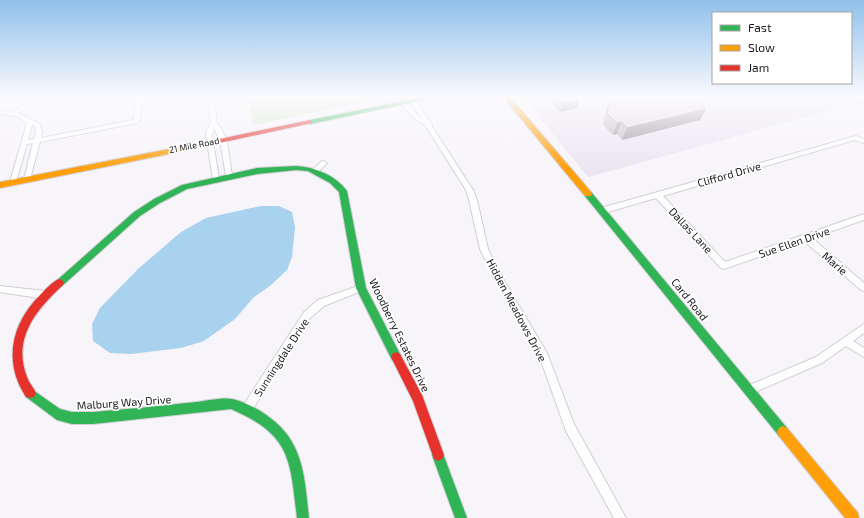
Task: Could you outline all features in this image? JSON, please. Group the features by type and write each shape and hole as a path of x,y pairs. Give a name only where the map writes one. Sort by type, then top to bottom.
{"street":[{"path":"24,143 136,121"},
{"name":"21 Mile Road","path":"0,185 318,121"},
{"name":"Hidden Meadows Drive","path":"421,121 429,124"},
{"name":"Hidden Meadows Drive","path":"427,121 469,190 473,200 484,249 496,274 544,356 570,427 620,518"},
{"name":"Card Road","path":"526,121 853,518"},
{"path":"13,182 30,122 38,125 39,132 27,179"},
{"path":"216,179 209,130 214,124 218,127 223,140 229,176"},
{"name":"Clifford Drive","path":"601,211 850,139 856,138 864,141"},
{"path":"20,159 33,157"},
{"path":"315,172 324,163"},
{"name":"Woodberry Estates Drive","path":"216,179 257,171 279,168 296,168 315,172 333,181 343,191 360,288 418,399 461,518"},
{"name":"Malburg Way Drive","path":"216,179 185,187 157,201 142,211 45,295 25,322 17,353 18,370 23,384 33,397 57,414 72,418 93,418 231,404 247,409 267,420 289,444 294,458 303,518"},
{"name":"Dallas Lane","path":"658,195 724,266"},
{"name":"Sue Ellen Drive","path":"724,266 864,218"},
{"name":"Marie","path":"806,238 864,288"},
{"name":"Sunningdale Drive","path":"247,409 307,315 322,304 360,288"},
{"path":"0,289 45,295"},
{"path":"748,390 819,360 864,328"},
{"path":"846,341 864,353"}],"shaded area":[{"path":"543,121 792,121 588,177"}],"green space":[{"path":"252,121 271,121 253,125"}],"water":[{"path":"261,206 279,206 292,212 295,227 292,257 287,270 270,286 254,297 235,319 204,341 181,348 131,354 110,353 93,341 92,324 100,308 138,269 181,232 206,218"}],"building":[{"path":"615,121 655,121 627,128 621,122 617,123"}],"traffic: fast":[{"path":"310,122 314,121"},
{"path":"59,283 137,214 157,201 185,187 257,171 296,168 310,169 333,181 343,191 361,288 396,357"},
{"path":"588,194 783,432"},
{"path":"30,393 57,414 72,418 93,418 231,404 252,413 269,423 280,434 289,447 298,478 303,518"},
{"path":"438,455 461,518"}],"traffic: slow":[{"path":"526,121 588,194"},
{"path":"0,185 210,143"},
{"path":"783,432 853,518"}],"traffic: jam":[{"path":"210,143 310,122"},
{"path":"30,393 21,377 19,368 19,341 25,323 31,312 59,283"},
{"path":"396,357 418,399 438,455"}]}
